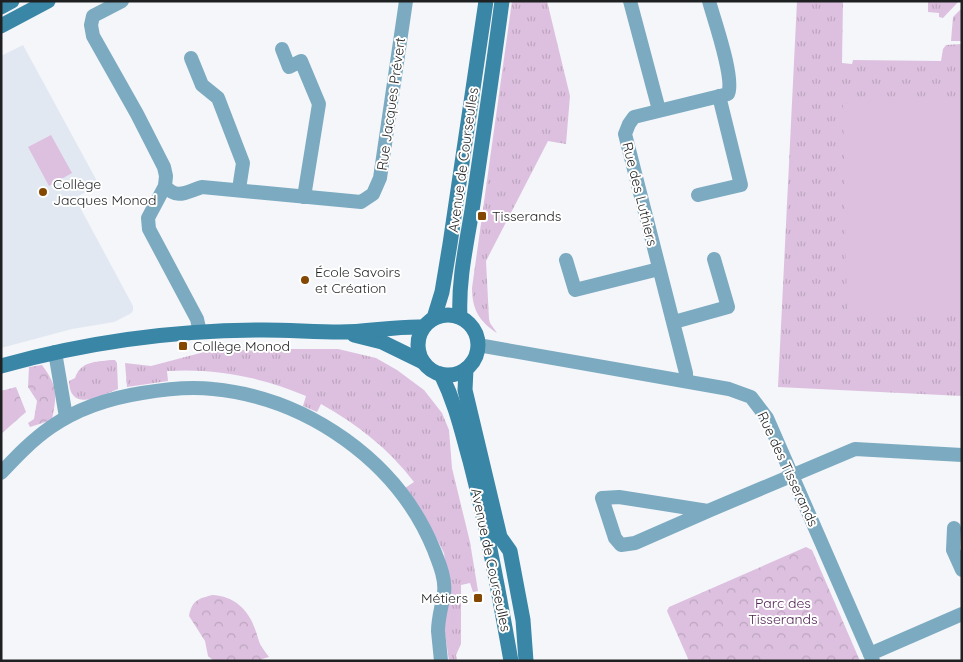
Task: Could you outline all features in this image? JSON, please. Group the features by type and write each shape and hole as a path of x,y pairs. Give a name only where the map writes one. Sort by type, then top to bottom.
{"main road":[{"path":"1,7 12,1"},
{"path":"1,26 48,1"},
{"name":"Avenue de Courseulles","path":"423,362 419,355 418,341 429,322 442,292 486,1"},
{"name":"Avenue de Courseulles","path":"460,317 458,297 461,271 503,1"},
{"path":"1,366 55,352 153,336 264,330 340,332 429,322 450,315 460,317 472,326 478,345"},
{"path":"340,332 382,342 423,362 428,368 441,374 454,374 466,369"},
{"name":"Avenue de Courseulles","path":"478,345 474,358 466,369 465,390 500,537 510,551 523,620 526,661"},
{"name":"Avenue de Courseulles","path":"441,374 458,414 474,477 492,557 511,661"}],"street":[{"path":"122,1 93,16 91,26 93,36 137,114 164,167 166,176 165,186 148,218 149,229 197,319 200,332"},
{"name":"Rue Jacques Prévert","path":"165,186 171,193 177,195 202,187 361,202 373,194 378,186 406,1"},
{"path":"630,1 659,110"},
{"path":"698,196 741,185 719,96 728,94 730,83 709,1"},
{"path":"282,49 289,67 301,61 319,104 304,197"},
{"path":"191,58 202,85 218,98 243,163 239,189"},
{"name":"Rue des Luthiers","path":"686,381 686,373 674,322 625,134 634,117 719,96"},
{"path":"674,322 728,307 714,259"},
{"path":"566,260 574,290 659,269"},
{"name":"Rue des Tisserands","path":"478,345 729,388 751,397 767,418 872,657"},
{"path":"55,352 66,418"},
{"path":"1,473 34,440 66,418 122,396 158,390 193,388 228,390 266,399 298,411 328,428 360,451 389,479 408,503 428,536 443,574 444,583 438,630 441,661"},
{"path":"708,511 619,497 602,498 615,538 621,545 635,544 855,449 962,455"},
{"path":"954,528 953,550 962,570"},
{"path":"872,657 962,614"}],"shaded area":[{"name":"Collège Jacques Monod","path":"23,45 98,183 75,198 133,306 133,311 114,322 72,329 1,348 1,56"}],"green space":[{"path":"512,1 547,1 570,96 566,144 548,141 486,261 489,319 497,333 478,315 472,296 472,288"},
{"path":"797,1 843,1 842,63 852,64 853,60 941,61 943,49 946,45 962,44 962,396 778,387"},
{"path":"928,1 959,1 943,18 939,17 939,13 928,12"},
{"path":"962,8 962,41 951,41 953,17"},
{"path":"962,102 962,309 847,311 843,104"},
{"path":"51,135 72,173 49,186 28,147"},
{"path":"338,349 376,358 397,370 424,390 442,413 449,430 452,468 470,542 478,591 473,592 470,583 461,585 461,644 456,655 457,661 449,661 444,627 449,596 444,553 427,520 405,488 414,482 372,438 321,404 317,412 303,406 306,396 289,389 238,375 203,371 167,371 168,381 127,387 125,363 151,366 208,351"},
{"path":"115,360 117,363 118,389 88,400 75,397 71,391 69,381 75,378 81,368 89,363"},
{"path":"42,365 54,385 55,404 52,420 30,427 28,423 34,419 37,401 28,387 29,367"},
{"path":"16,387 26,412 1,434 1,391"},
{"path":"4,390 15,420 1,425 1,391"},
{"name":"Parc des Tisserands","path":"806,547 812,550 860,661 689,661 667,611 669,607"},
{"path":"212,595 227,598 244,610 252,622 260,644 269,657 261,661 214,661 208,656 205,641 189,616 196,601"},
{"path":"789,651 793,661 766,661 766,660"}],"place":[{"name":"Collège Jacques Monod","path":"43,192"},
{"name":"Tisserands","path":"482,216"},
{"name":"École Savoirs et Création","path":"305,280"},
{"name":"Collège Monod","path":"183,346"},
{"name":"Métiers","path":"478,598"}]}
